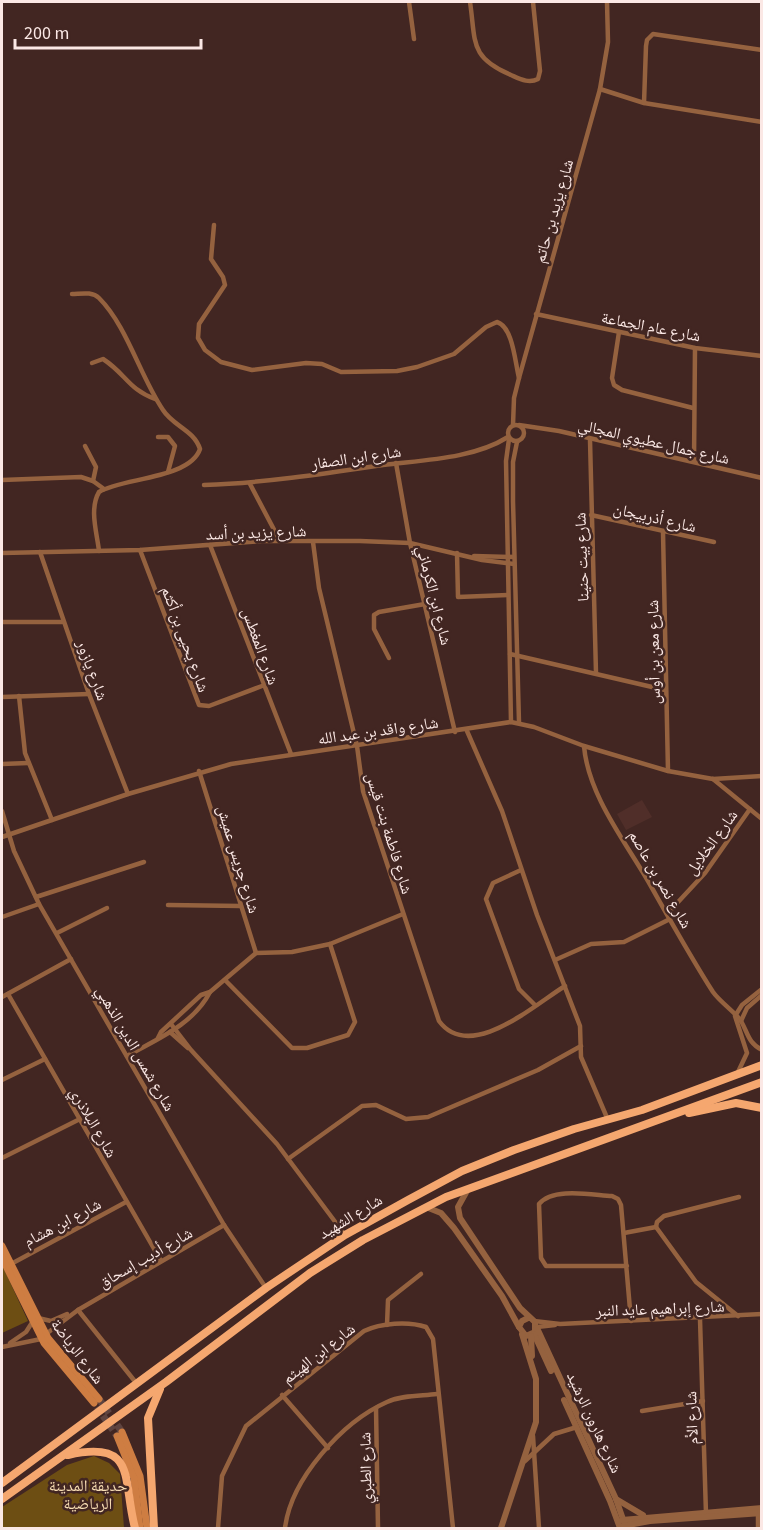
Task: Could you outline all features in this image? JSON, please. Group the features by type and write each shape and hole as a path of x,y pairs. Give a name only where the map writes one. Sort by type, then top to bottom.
{"highway":[{"name":"شارع الشهيد","path":"2,1483 266,1288 345,1235 462,1171 554,1136 608,1120 762,1065"},
{"name":"شارع الشهيد","path":"2,1499 166,1382 310,1273 363,1240 426,1206 473,1186 762,1082"},
{"path":"656,1120 728,1104 744,1104 762,1108"},
{"path":"154,1528 148,1418 154,1398 166,1382"},
{"path":"65,1456 99,1450 115,1457 125,1472 135,1528"}],"main road":[{"path":"2,1246 35,1320"},
{"path":"2,1258 35,1320"},
{"name":"شارع الرياضة","path":"35,1320 44,1336 96,1401"},
{"path":"140,1528 134,1478 120,1434 140,1476 147,1528"}],"street":[{"path":"410,2 414,39"},
{"path":"470,2 481,56 487,63 532,81 538,79 540,65 533,2"},
{"name":"شارع يزيد بن حاتم","path":"516,425 513,405 519,378 600,88 608,35 608,2"},
{"path":"644,103 646,46 653,34 762,50"},
{"path":"600,88 644,103 762,122"},
{"path":"214,225 211,259 223,277 225,285 199,324 197,334 205,350 220,362 252,370 314,363 340,372 397,371 417,368 454,354 486,327 497,322 503,325 508,333 519,378"},
{"path":"72,294 89,293 98,297 121,332 155,399 170,418 191,434 200,449 191,461 168,472 104,489 94,499 99,551"},
{"name":"شارع عام الجماعة","path":"536,314 694,348 762,356"},
{"path":"619,332 612,378 614,385 622,390 693,408"},
{"path":"694,348 694,461"},
{"path":"92,363 96,359 103,359 122,373 134,390 155,399"},
{"path":"511,722 506,461 508,430 516,425 524,434 517,441 513,462 519,722"},
{"name":"شارع جمال عطيوي المجالي","path":"516,425 694,461 762,478"},
{"name":"شارع جمال عطيوي المجالي","path":"524,434 542,430"},
{"path":"158,437 168,437 175,446 168,472"},
{"path":"509,438 517,441"},
{"name":"شارع ابن الصفار","path":"204,485 249,484 396,463 488,448 509,438"},
{"name":"شارع بيت حنينا","path":"590,440 596,673"},
{"path":"85,446 96,467 93,481"},
{"name":"شارع ابن الكرماني","path":"396,463 410,543 455,732"},
{"path":"2,480 81,477 93,481 104,489"},
{"path":"249,484 280,541"},
{"name":"شارع أذربيجان","path":"591,515 714,542"},
{"name":"شارع معن بن أوس","path":"663,532 668,771"},
{"name":"شارع يزيد بن أسد","path":"2,553 140,550 280,541 410,543 514,564"},
{"name":"شارع فاطمة بنت قيس","path":"313,542 319,588 357,746 358,771 363,791 439,1021 451,1034 464,1037 500,1028 565,986"},
{"name":"شارع المغطس","path":"210,545 262,686 291,754"},
{"name":"شارع يحيى بن أكثم","path":"140,550 199,705 209,706 262,686"},
{"name":"شارع يازور","path":"40,552 62,622 128,794"},
{"path":"457,553 458,597 508,595"},
{"name":"شارع يزيد بن أسد","path":"472,556 514,557"},
{"path":"389,658 374,629 374,615 379,612 425,604"},
{"path":"2,622 62,622"},
{"path":"510,654 665,690"},
{"path":"2,697 89,694"},
{"path":"19,696 28,763 52,820"},
{"name":"شارع واقد بن عبد الله","path":"2,837 199,771 291,754 455,732 511,722 519,722 584,746 668,771 713,779 762,776"},
{"path":"467,730 502,812 521,870 580,1026 583,1063 608,1120"},
{"name":"شارع نصر بن عاصم","path":"584,746 587,769 606,808 669,917 714,993 741,1021 745,1035 762,1050"},
{"path":"2,764 28,763"},
{"name":"شارع جريس عميش","path":"199,771 256,953"},
{"path":"713,779 762,819"},
{"name":"شارع الخلايل","path":"555,960 598,942 624,942 669,917 705,873 750,809"},
{"name":"شارع شمس الدين الذهبي","path":"2,811 9,835 39,904 224,1225 266,1288"},
{"path":"36,897 144,862"},
{"path":"521,870 493,884 487,894 487,904 519,989 535,1005"},
{"path":"2,917 39,904"},
{"path":"168,905 241,906"},
{"path":"57,933 107,908"},
{"path":"158,1038 201,995 210,992 256,953 292,952 330,944 403,914"},
{"path":"225,980 292,1048 307,1048 348,1035 355,1022 330,944"},
{"path":"2,997 71,959"},
{"path":"735,1016 742,1005 762,989"},
{"path":"127,1056 171,1033 206,1000 210,992"},
{"name":"شارع البلاذري","path":"8,994 78,1120 161,1261"},
{"path":"741,1021 747,1008 762,995"},
{"name":"شارع نصر بن عاصم","path":"735,1016 747,1053 736,1075"},
{"path":"169,1026 176,1029 190,1050"},
{"path":"169,1026 171,1033 190,1050 288,1159 345,1235"},
{"path":"288,1159 362,1106 376,1105 406,1119 428,1117 538,1070 580,1046"},
{"path":"2,1080 45,1059"},
{"path":"2,1158 78,1120"},
{"path":"446,1218 449,1212 458,1213 464,1194 473,1186"},
{"path":"627,1266 546,1266 541,1258 539,1204 544,1199 556,1195 616,1197 621,1205 627,1266 631,1321"},
{"path":"656,1227 657,1222 664,1216 739,1197"},
{"name":"شارع ابن هشام","path":"10,1264 126,1202"},
{"path":"426,1206 446,1218 502,1296 519,1327 533,1366"},
{"name":"شارع هارون الرشيد","path":"458,1213 533,1327 622,1525"},
{"name":"شارع أديب إسحاق","path":"3,1346 44,1336 78,1310 224,1225"},
{"path":"624,1233 656,1227"},
{"path":"656,1227 696,1282 738,1316"},
{"path":"387,1325 388,1300 421,1274"},
{"path":"78,1310 137,1384"},
{"name":"شارع أديب إسحاق","path":"3,1346 26,1332 35,1320 51,1321 78,1310"},
{"name":"شارع إبراهيم عايد النبر","path":"533,1327 762,1314"},
{"name":"شارع الأم","path":"700,1319 706,1514"},
{"path":"519,1327 522,1321 533,1327"},
{"name":"شارع ابن الهيثم","path":"218,1528 219,1490 232,1451 246,1426 364,1331 387,1325 422,1326 430,1331 434,1339 437,1394 453,1528"},
{"path":"522,1334 533,1327"},
{"path":"533,1327 533,1366 537,1397 533,1434 539,1528"},
{"path":"285,1528 295,1494 311,1467 328,1448 376,1408 400,1398 437,1394"},
{"path":"282,1395 328,1448"},
{"path":"642,1411 703,1401"},
{"name":"شارع الطبري","path":"376,1408 378,1528"},
{"path":"525,1461 554,1434 578,1427"},
{"name":"شارع هارون الرشيد","path":"578,1427 616,1499 622,1525"},
{"path":"501,1528 533,1434"},
{"path":"616,1499 648,1519"},
{"path":"622,1525 648,1519 760,1511 758,1528"},
{"path":"641,1528 648,1519"}],"shaded area":[{"path":"642,800 652,817 626,830 617,814"}],"green space":[{"path":"2,1265 28,1321 2,1333"},
{"name":"حديقة المدينة الرياضية","path":"94,1456 109,1463 120,1474 124,1528 2,1528 2,1507 67,1465"}],"tunnel":[{"path":"99,1399 122,1432"},
{"path":"97,1407 117,1436"}]}
